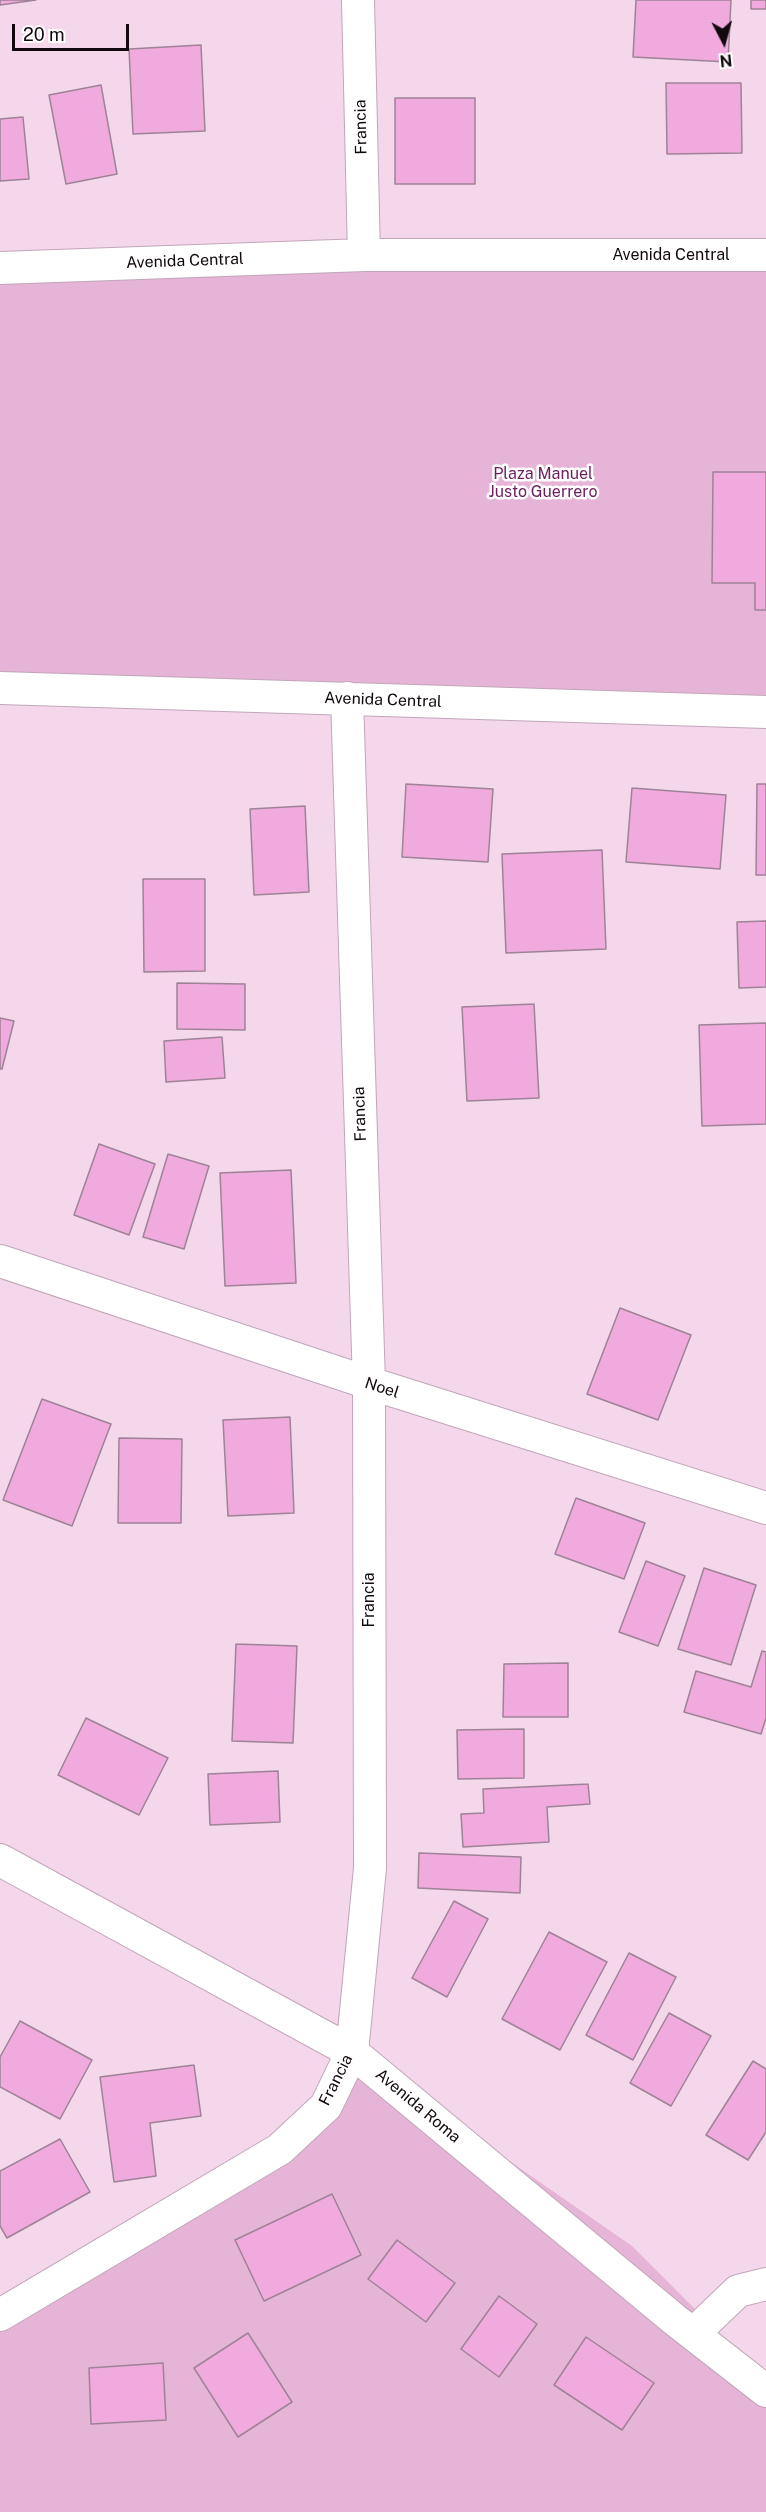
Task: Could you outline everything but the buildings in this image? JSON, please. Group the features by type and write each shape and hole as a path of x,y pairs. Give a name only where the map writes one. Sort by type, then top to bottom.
{"street":[{"name":"Francia","path":"358,0 364,255"},
{"name":"Avenida Central","path":"0,268 364,255 766,255"},
{"name":"Avenida Central","path":"0,688 766,712"},
{"name":"Francia","path":"0,2315 280,2149 326,2106 352,2052 370,1868 369,1383 347,698"},
{"name":"Noel","path":"0,1261 369,1383 766,1508"},
{"name":"Avenida Roma","path":"0,1860 352,2052 693,2334 766,2391"},
{"path":"693,2334 738,2291 766,2284"}],"green space":[{"name":"Plaza Manuel Justo Guerrero","path":"766,255 766,711 0,690 0,270"},
{"path":"352,2052 632,2246 766,2380 766,2512 0,2512 0,2315 280,2149"}]}
